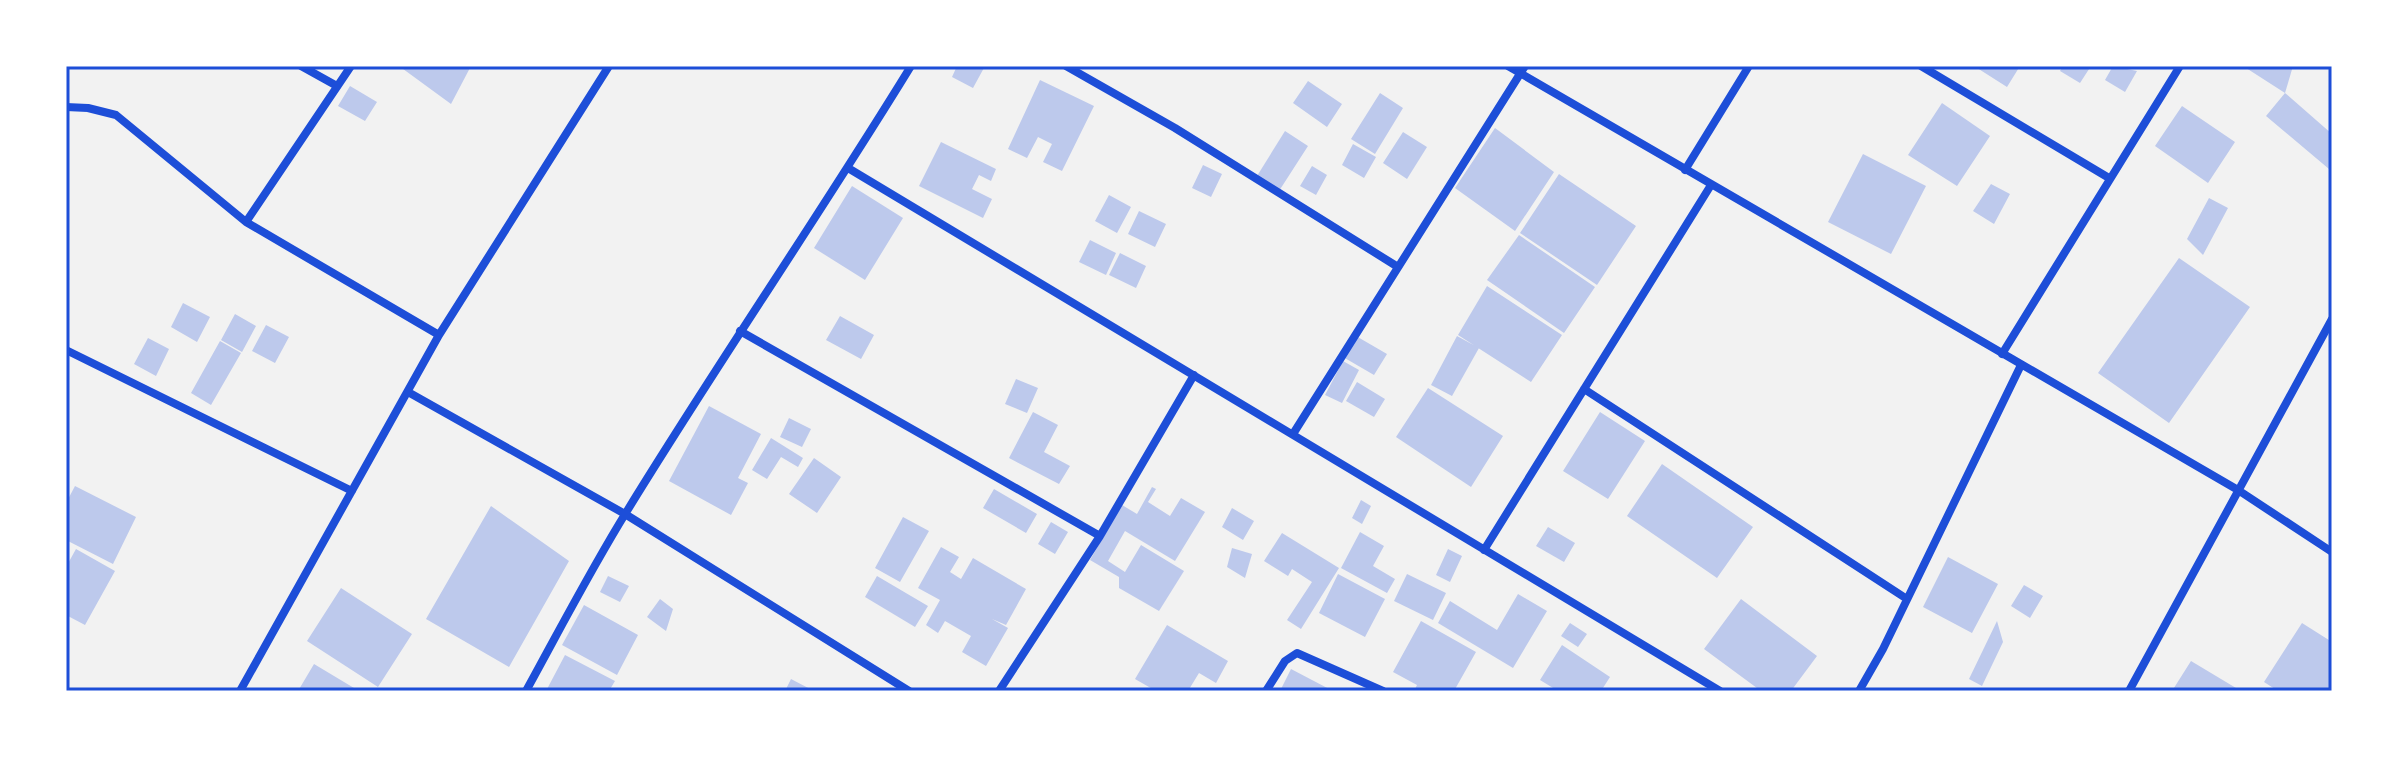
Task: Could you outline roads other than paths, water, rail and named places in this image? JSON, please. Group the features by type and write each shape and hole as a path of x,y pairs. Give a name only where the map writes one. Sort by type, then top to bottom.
{"street":[{"path":"301,66 337,86"},
{"path":"246,222 351,66"},
{"path":"240,691 439,335 609,66"},
{"path":"526,691 625,514 911,66"},
{"path":"1066,66 1175,128 1398,267"},
{"path":"1508,66 1523,70 1685,170 2238,490 2332,552"},
{"path":"1685,170 1749,66"},
{"path":"1921,66 2109,178"},
{"path":"2002,354 2180,66"},
{"path":"1293,434 1523,70"},
{"path":"66,107 88,108 116,115 246,222 439,335"},
{"path":"848,168 1720,691"},
{"path":"1484,550 1711,185"},
{"path":"2129,691 2332,319"},
{"path":"740,331 1100,536"},
{"path":"66,350 352,491"},
{"path":"1859,691 1883,649 2021,365"},
{"path":"999,691 1100,536 1194,375"},
{"path":"1584,389 1907,599"},
{"path":"408,392 625,514 909,691"},
{"path":"1266,691 1288,657 1297,653 1383,691"}]}
